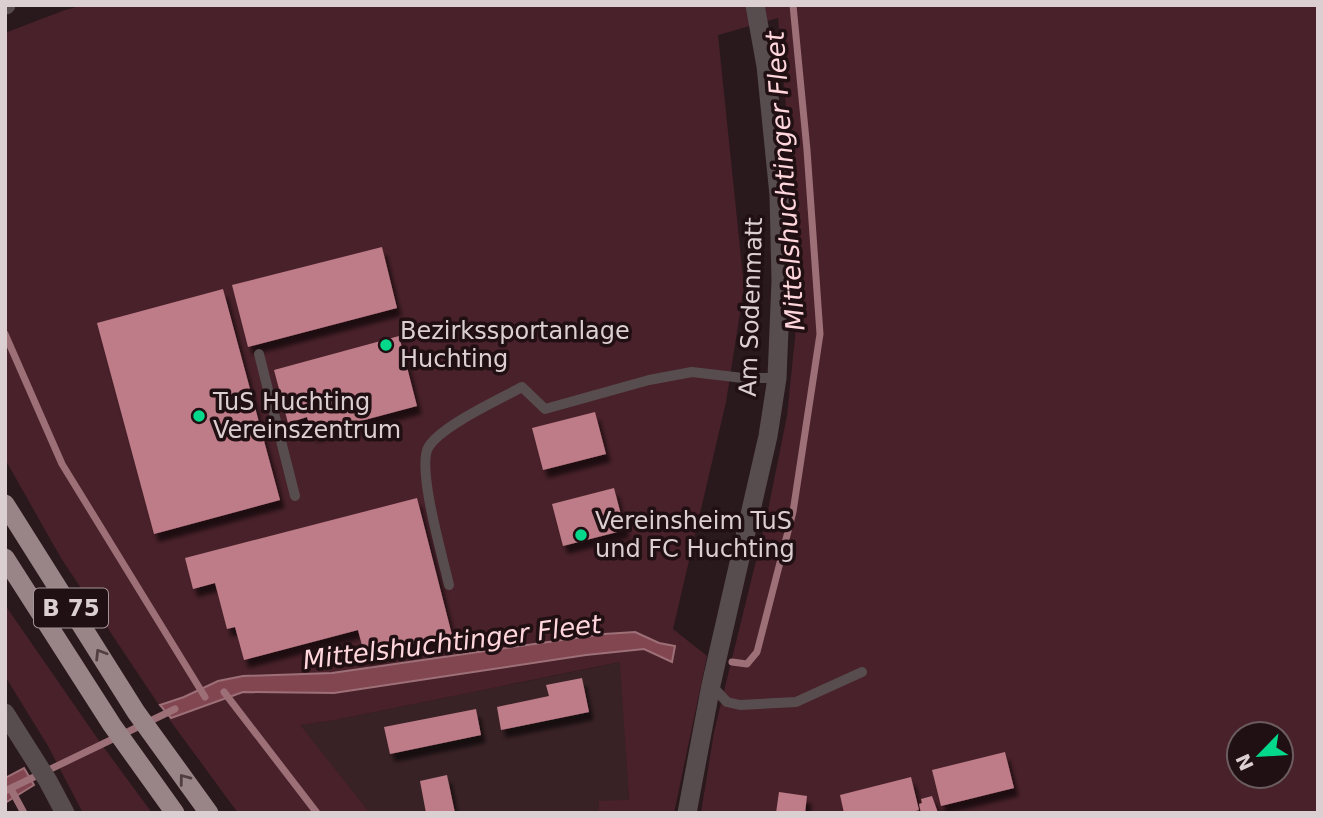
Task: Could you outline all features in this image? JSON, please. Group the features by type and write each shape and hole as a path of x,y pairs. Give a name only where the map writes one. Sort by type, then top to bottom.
{"highway":[{"name":"B 75","path":"5,504 136,712 209,813"},
{"name":"B 75","path":"5,558 45,624 175,813"}],"street":[{"name":"Am Sodenmatt","path":"687,813 711,685 768,436 778,377 781,281 779,195 766,66 755,5"},
{"path":"5,713 65,813"}],"lane":[{"path":"259,354 295,496"},
{"path":"449,585 429,498 424,463 428,448 440,433 523,387 545,409 649,380 692,372 743,378 778,377"},
{"path":"711,685 727,702 740,705 796,702 862,673"}],"shaded area":[{"path":"84,5 1318,5 1318,813 701,813 714,732 766,520 787,416 796,328 797,229 778,18 718,35 744,287 726,402 673,629 707,656 674,813 598,813 599,801 629,800 620,662 300,725 370,813 238,813 169,719 243,692 334,693 586,655 644,649 671,662 659,643 635,632 604,634 332,673 243,676 159,705 61,558 5,459 5,33"},
{"path":"5,605 152,813 83,813 48,746 5,676"},
{"path":"635,632 659,643 675,646 672,662 644,649 586,655 334,693 243,692 171,718 160,705 218,681 243,676 332,673 604,634"},
{"path":"621,662 629,801 599,801 598,813 370,813 299,725 335,720"},
{"path":"24,768 34,785 5,803 5,778"}],"building":[{"path":"382,247 397,308 248,347 232,285"},
{"path":"223,289 280,500 154,534 97,323"},
{"path":"399,336 417,406 312,434 307,417 288,423 274,370"},
{"path":"595,412 606,454 543,470 532,428"},
{"path":"614,488 625,530 563,546 552,504"},
{"path":"417,498 452,635 365,657 358,630 244,660 235,627 227,629 215,583 193,589 185,558"},
{"path":"582,678 589,712 501,730 497,707 549,696 546,685"},
{"path":"476,709 481,735 390,754 384,727"},
{"path":"1005,752 1014,788 941,806 932,770"},
{"path":"447,775 455,813 426,813 420,781"},
{"path":"911,777 919,810 908,813 844,813 840,795"},
{"path":"779,792 807,796 805,813 776,813"},
{"path":"932,796 938,813 921,813 921,799"}],"waterway":[{"name":"Mittelshuchtinger Fleet","path":"732,662 747,664 757,652 793,512 820,334 793,5"},
{"path":"5,334 62,464 205,697"},
{"path":"224,692 317,813"},
{"name":"Mittelshuchtinger Fleet","path":"5,791 175,709"},
{"path":"11,789 24,813"}],"place":[{"name":"Bezirkssportanlage Huchting","path":"386,345"},
{"name":"TuS Huchting Vereinszentrum","path":"199,416"},
{"name":"Vereinsheim TuS und FC Huchting","path":"581,535"}]}
